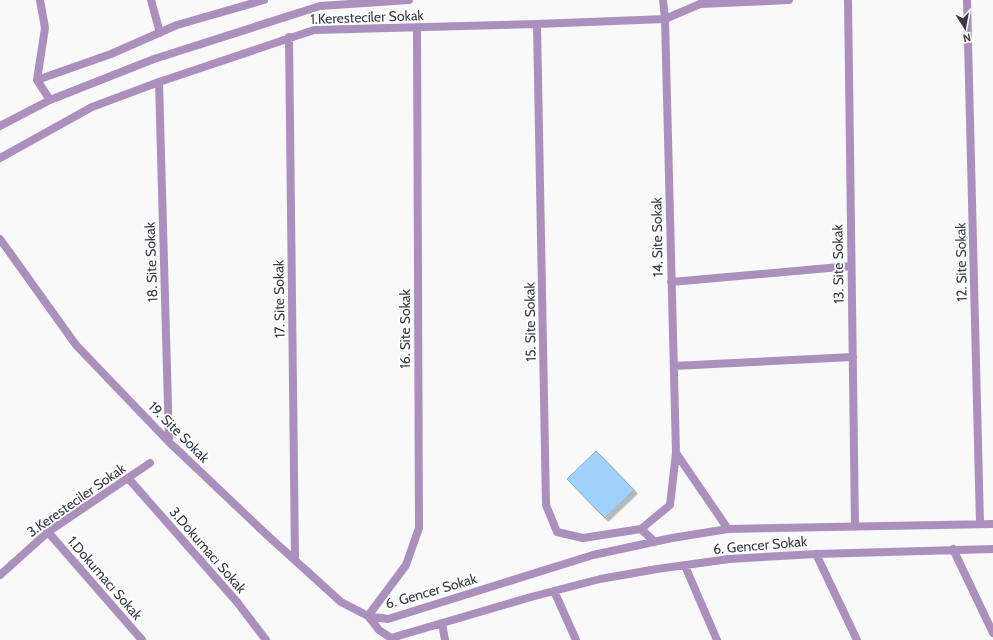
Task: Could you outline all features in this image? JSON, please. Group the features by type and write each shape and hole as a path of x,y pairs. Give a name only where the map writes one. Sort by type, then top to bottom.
{"street":[{"path":"40,0 45,28 37,80 50,100"},
{"path":"150,0 160,33"},
{"path":"37,80 111,54 177,26 264,0"},
{"name":"1.Keresteciler Sokak","path":"0,126 50,100 154,59 320,6 409,0"},
{"name":"14. Site Sokak","path":"641,529 670,506 676,453 665,19 663,0"},
{"path":"665,19 700,4 789,0"},
{"name":"13. Site Sokak","path":"848,0 855,527"},
{"name":"12. Site Sokak","path":"968,0 980,524"},
{"name":"1.Keresteciler Sokak","path":"0,158 92,106 314,30 417,28 665,19"},
{"name":"15. Site Sokak","path":"537,24 546,506 558,532 584,538 641,529"},
{"name":"16. Site Sokak","path":"368,616 406,565 419,528 417,28"},
{"name":"17. Site Sokak","path":"290,37 295,560"},
{"name":"18. Site Sokak","path":"159,82 169,442"},
{"name":"19. Site Sokak","path":"0,239 76,345 169,442 341,602 368,616"},
{"path":"671,282 851,266"},
{"path":"674,366 852,356"},
{"path":"676,453 728,529"},
{"name":"3.Keresteciler Sokak","path":"0,575 48,532 150,463"},
{"name":"3.Dokumacı Sokak","path":"128,478 237,602 266,640"},
{"name":"6. Gencer Sokak","path":"368,616 388,619 593,555 728,529 993,524"},
{"path":"641,529 655,542"},
{"name":"1.Dokumacı Sokak","path":"48,532 142,640"},
{"path":"954,549 993,633"},
{"name":"6. Gencer Sokak","path":"368,616 379,630 390,639 600,579 729,559 816,554 993,549"},
{"path":"816,554 857,640"},
{"path":"685,566 717,640"},
{"path":"554,591 576,640"},
{"path":"442,623 445,640"}],"building":[{"path":"596,451 634,490 605,518 567,479"}]}
